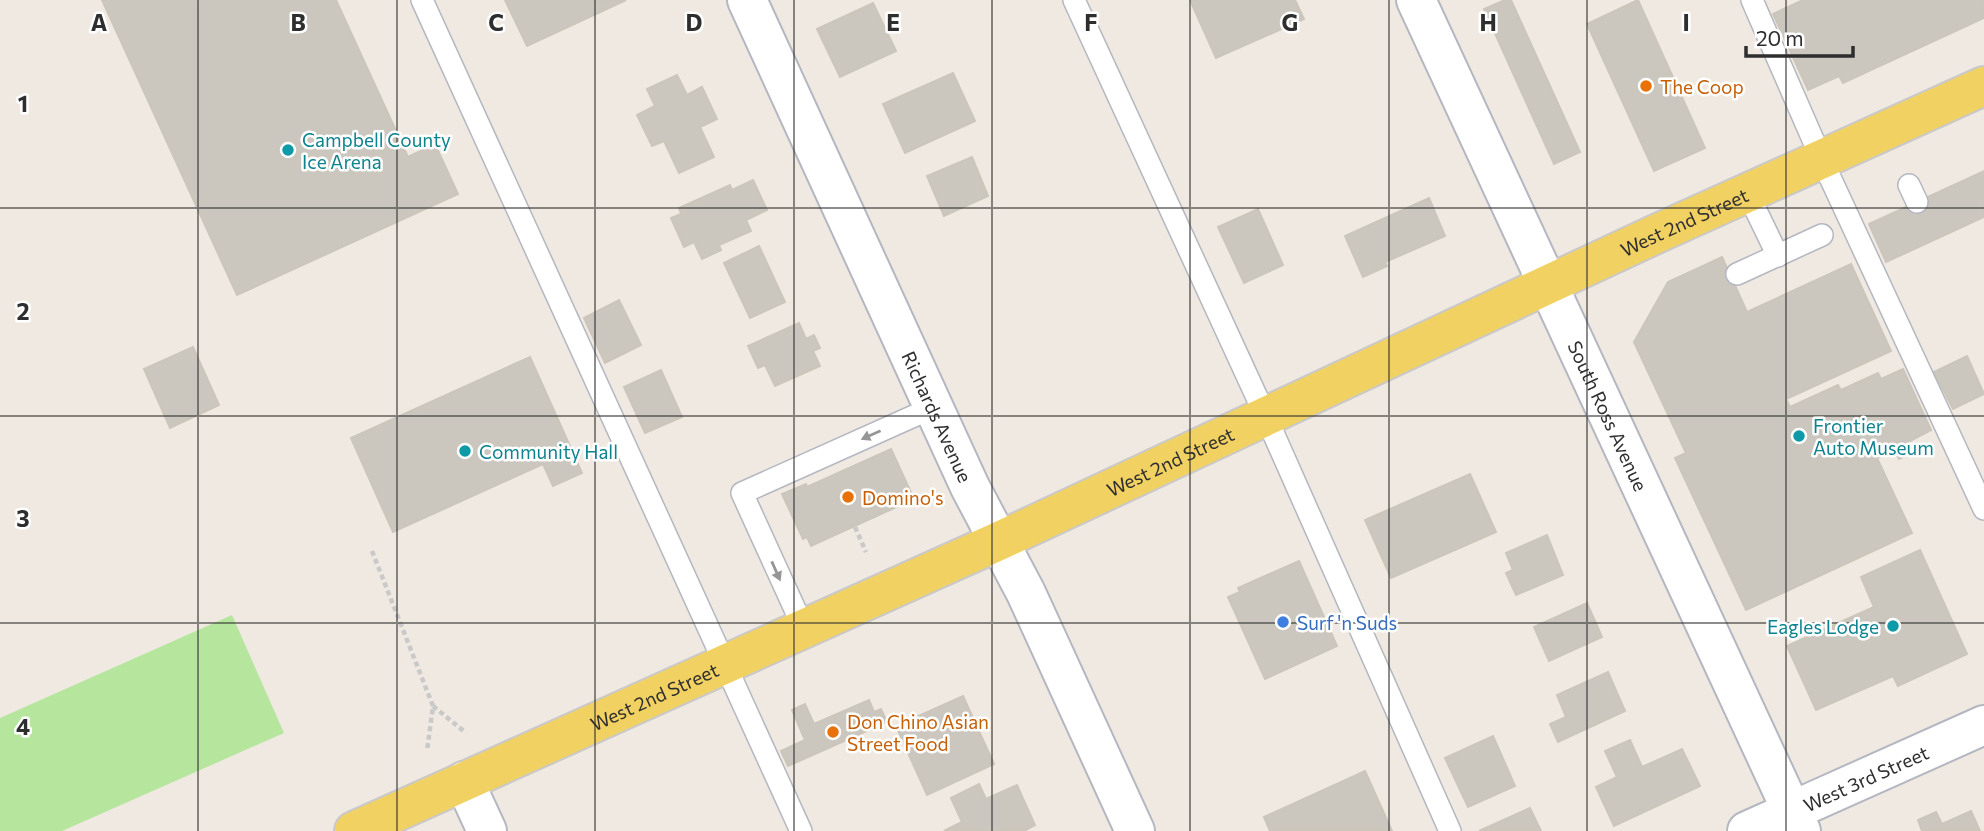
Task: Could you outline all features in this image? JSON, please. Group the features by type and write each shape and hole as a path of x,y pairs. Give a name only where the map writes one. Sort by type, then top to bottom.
{"main road":[{"name":"West 2nd Street","path":"354,831 999,541 1747,192 1984,86"}],"street":[{"name":"Richards Avenue","path":"747,0 934,407 1135,831"},
{"name":"South Ross Avenue","path":"1416,0 1796,821"},
{"name":"West 3rd Street","path":"1747,831 1796,821 1984,725"},
{"path":"464,781 487,831"}],"lane":[{"path":"422,0 801,831"},
{"path":"1074,0 1266,417 1450,831"},
{"path":"1752,0 1821,158 1984,509"},
{"path":"1747,192 1778,256"},
{"path":"1737,274 1822,235"},
{"path":"804,629 742,493 934,407"}],"path":[{"path":"855,527 866,552"},
{"path":"372,551 433,706 428,751"},
{"path":"433,706 466,733"}],"green space":[{"path":"232,615 284,733 62,831 0,831 0,718"}],"building":[{"name":"Campbell County Ice Arena","path":"102,0 336,0 408,157 435,144 458,194 237,295"},
{"path":"505,0 626,0 527,46"},
{"path":"1190,0 1295,0 1304,19 1216,58"},
{"path":"1511,0 1580,152 1554,164 1484,9"},
{"name":"The Coop","path":"1638,0 1705,148 1654,171 1587,24"},
{"path":"1803,0 1984,0 1984,18 1843,83 1839,76 1808,90 1773,14"},
{"path":"873,3 896,51 840,77 817,29"},
{"path":"953,73 975,121 905,153 883,104"},
{"path":"677,75 687,95 702,87 717,119 700,127 714,157 679,173 664,141 652,146 637,115 655,106 647,89"},
{"path":"972,157 988,196 944,216 927,176"},
{"path":"1984,171 1984,217 1886,262 1869,224"},
{"path":"753,180 767,210 746,220 751,231 719,245 721,250 702,259 694,242 684,247 671,218 681,214 679,208 730,185 732,190"},
{"path":"1429,198 1445,236 1385,262 1387,266 1363,277 1345,236"},
{"path":"1258,209 1283,265 1244,283 1218,227"},
{"path":"759,246 785,302 750,318 724,263"},
{"name":"Frontier Auto Museum","path":"1722,257 1747,312 1851,264 1891,351 1786,399 1790,407 1838,385 1841,390 1878,373 1881,379 1903,369 1931,430 1908,442 1913,452 1899,459 1895,450 1877,458 1912,533 1746,610 1675,458 1686,453 1634,342 1668,282"},
{"path":"619,300 641,345 605,363 584,318"},
{"path":"799,323 806,339 814,335 820,348 813,351 820,366 775,386 765,365 758,368 748,346"},
{"path":"193,347 219,405 170,428 144,369"},
{"path":"1967,356 1984,394 1953,409 1934,372"},
{"name":"Community Hall","path":"530,357 582,473 553,486 543,464 393,532 351,438"},
{"path":"661,370 682,417 645,433 624,387"},
{"name":"Domino's","path":"891,449 914,499 811,546 807,537 803,539 782,494 806,484 807,487"},
{"path":"1470,474 1496,532 1391,578 1365,520"},
{"path":"1547,535 1563,575 1516,595 1506,573 1513,570 1506,553"},
{"name":"Eagles Lodge","path":"1920,550 1967,654 1898,686 1893,676 1816,710 1787,646 1874,607 1861,577"},
{"name":"Surf 'n Suds","path":"1299,561 1337,646 1265,679 1228,597 1240,592 1238,588"},
{"path":"1587,603 1602,637 1549,661 1534,627"},
{"path":"1608,672 1625,711 1558,742 1550,724 1566,717 1557,695"},
{"path":"963,696 994,764 927,795 896,726"},
{"name":"Don Chino Asian Street Food","path":"869,700 874,712 881,709 887,722 788,766 781,751 805,740 792,710 805,704 814,724"},
{"path":"1493,736 1515,786 1468,807 1445,758"},
{"path":"1630,740 1642,767 1682,749 1700,786 1614,826 1596,787 1617,777 1605,751"},
{"path":"1365,771 1392,831 1270,831 1264,817"},
{"path":"979,784 986,799 1017,785 1035,825 1024,831 944,831 962,822 951,798"},
{"path":"1530,808 1541,831 1479,831"},
{"path":"1971,811 1980,831 1922,831 1918,820 1936,812 1942,824"}],"place":[{"name":"The Coop","path":"1646,86"},
{"name":"Campbell County Ice Arena","path":"288,150"},
{"name":"Frontier Auto Museum","path":"1799,436"},
{"name":"Community Hall","path":"465,451"},
{"name":"Domino's","path":"848,497"},
{"name":"Surf 'n Suds","path":"1283,622"},
{"name":"Eagles Lodge","path":"1893,626"},
{"name":"Don Chino Asian Street Food","path":"833,732"}]}
